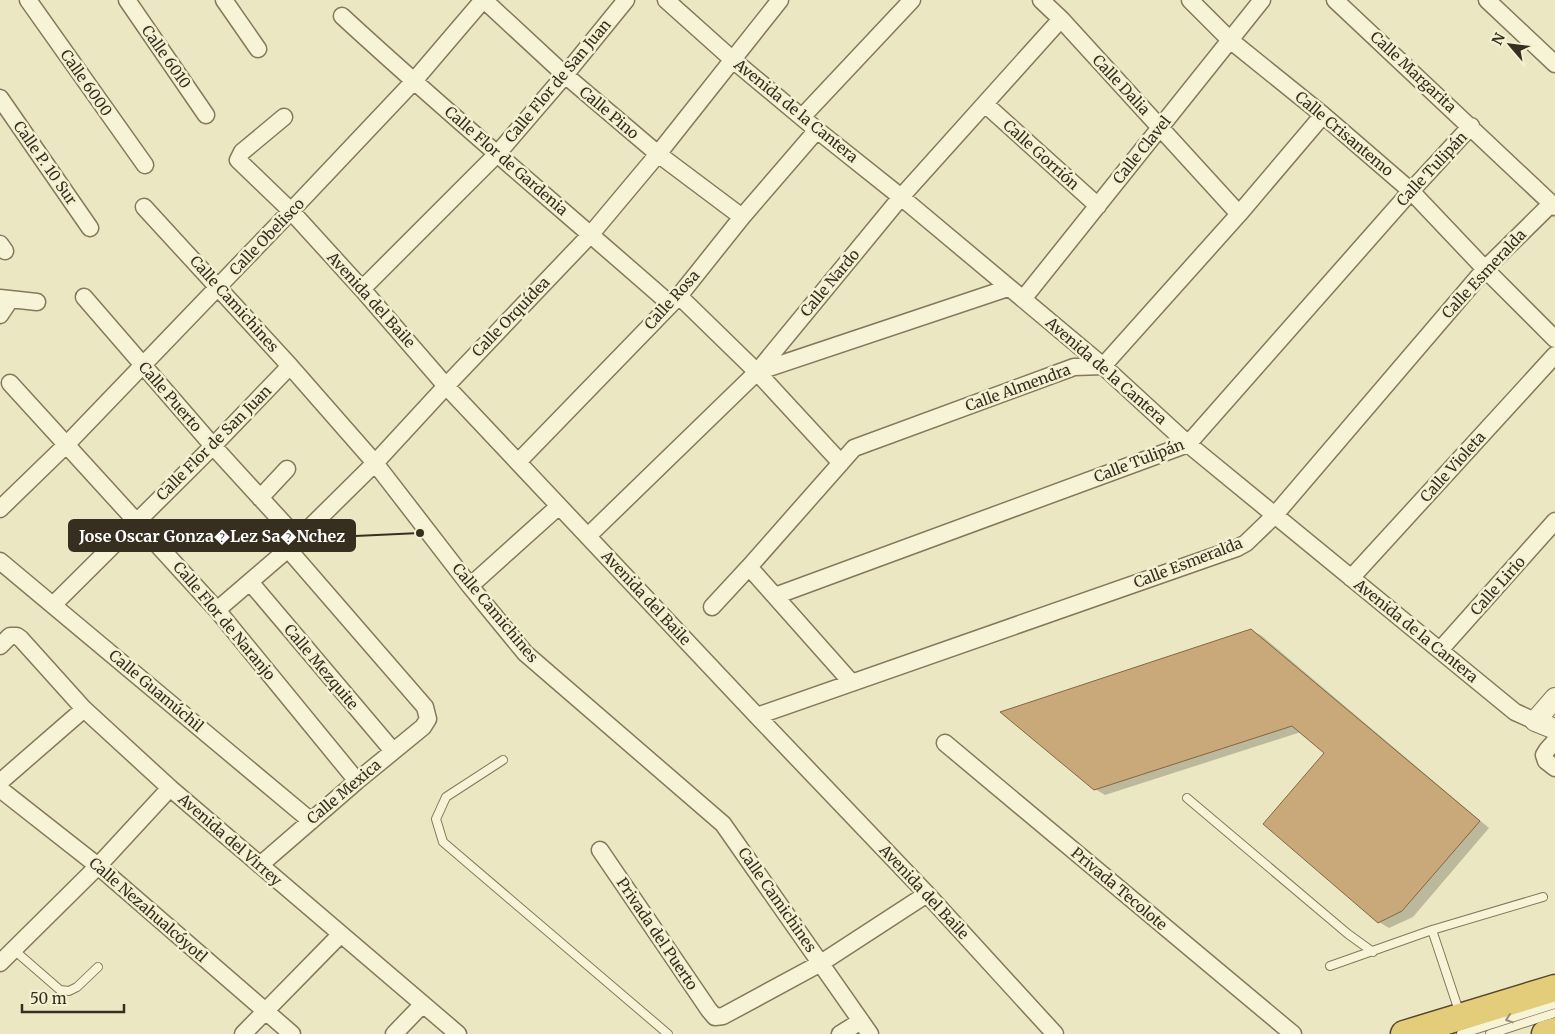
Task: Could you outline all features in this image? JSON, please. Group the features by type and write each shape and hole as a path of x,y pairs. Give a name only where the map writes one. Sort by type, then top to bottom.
{"highway":[{"path":"1404,1034 1461,1025 1555,988"},
{"path":"1546,1034 1555,1031"}],"street":[{"name":"Calle 6000","path":"28,0 145,166"},
{"name":"Calle 6010","path":"126,0 206,115"},
{"path":"224,0 258,50"},
{"name":"Calle Pino","path":"483,0 565,75 658,154 742,217"},
{"name":"Calle Obelisco","path":"0,509 67,444 219,287 413,82 483,0"},
{"name":"Calle Flor de San Juan","path":"362,289 498,153 626,0"},
{"name":"Avenida de la Cantera","path":"666,0 733,60 1103,366 1188,444 1274,516 1515,712 1555,731"},
{"name":"Calle Orquídea","path":"217,610 293,544 375,463 591,234 658,154 780,0"},
{"path":"802,117 912,0"},
{"name":"Calle Dalia","path":"1041,0 1061,19 1239,214"},
{"name":"Calle Crisantemo","path":"1190,0 1230,40 1323,115 1411,191 1555,338"},
{"name":"Calle Clavel","path":"1023,300 1262,0"},
{"name":"Calle Margarita","path":"1335,0 1553,205"},
{"path":"1487,0 1555,64"},
{"name":"Calle Flor de Gardenia","path":"342,16 413,82 591,234 675,300 757,372 841,463"},
{"name":"Calle Nardo","path":"588,536 757,372 901,197 1061,19"},
{"name":"Calle P. 10 Sur","path":"0,98 90,228"},
{"name":"Calle Gorrión","path":"985,104 1098,206"},
{"path":"1103,366 1239,214 1323,115"},
{"name":"Avenida del Baile","path":"284,117 242,152 238,160 291,211 446,386 927,894 1055,1034"},
{"name":"Calle Tulipán","path":"775,596 1188,444 1411,191 1471,126"},
{"name":"Calle Rosa","path":"518,462 675,300 742,217 817,130"},
{"name":"Calle Esmeralda","path":"757,716 1237,548 1246,543 1274,516 1486,269 1553,205"},
{"name":"Calle Camichines","path":"144,207 219,287 375,463 470,586 525,653 723,824 866,1028"},
{"path":"757,372 1008,288"},
{"name":"Calle Puerto","path":"84,297 260,498 293,544 425,707 428,719"},
{"path":"0,315 5,299 37,302"},
{"name":"Calle Violeta","path":"1351,578 1555,355"},
{"name":"Calle Flor de San Juan","path":"53,604 213,446 290,366"},
{"name":"Calle Almendra","path":"712,607 749,568 854,448 1074,367 1103,366"},
{"name":"Calle Flor de Naranjo","path":"10,383 217,610 357,781"},
{"path":"260,498 287,469"},
{"path":"470,586 559,506"},
{"name":"Calle Lirio","path":"1440,650 1555,521"},
{"name":"Calle Guamúchil","path":"0,561 311,821"},
{"path":"749,568 852,683"},
{"name":"Calle Mezquite","path":"250,582 393,752"},
{"name":"Avenida del Virrey","path":"0,646 7,638 13,636 21,639 84,709 170,788 458,1034"},
{"path":"1535,721 1555,698"},
{"path":"0,782 84,709"},
{"name":"Calle Mexica","path":"260,865 423,727 428,719"},
{"path":"1555,731 1544,755 1546,761 1555,768"},
{"name":"Privada Tecolote","path":"945,743 1293,1034"},
{"path":"0,963 98,866 170,788"},
{"name":"Calle Nezahualcóyotl","path":"0,789 98,866 292,1034"},
{"name":"Privada del Puerto","path":"600,850 715,1017 723,1016 821,962"},
{"path":"821,962 927,894"},
{"path":"243,1034 341,934"},
{"path":"394,1034 423,1004"},
{"path":"840,1034 866,1028"}],"lane":[{"path":"503,760 446,797 436,819 443,842 668,1034"},
{"path":"1187,798 1348,934 1372,952"},
{"path":"1330,966 1432,930 1543,897"},
{"path":"1432,930 1461,1025 1555,1004"},
{"path":"14,950 60,990 69,991 77,987 98,967"},
{"path":"1490,1034 1555,1013"}],"building":[{"path":"1251,629 1480,821 1402,911 1378,923 1263,824 1324,753 1292,726 1094,790 1000,712"}],"place":[{"name":"Jose Oscar Gonza�Lez Sa�Nchez","path":"420,533"}]}
